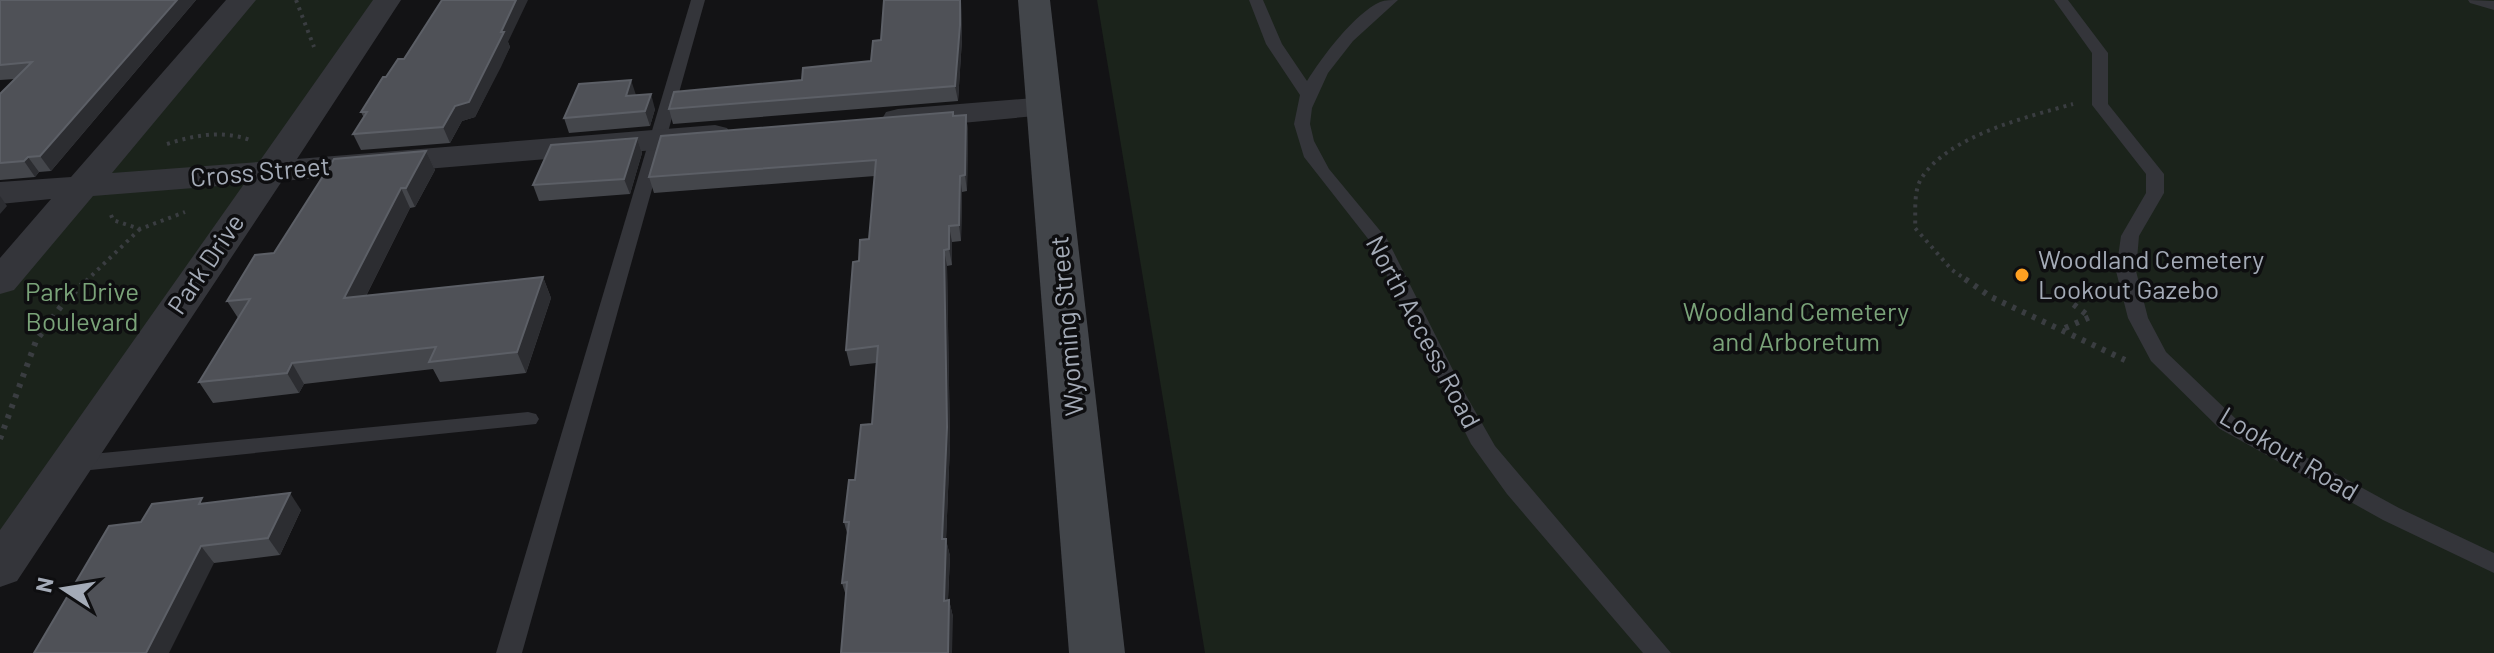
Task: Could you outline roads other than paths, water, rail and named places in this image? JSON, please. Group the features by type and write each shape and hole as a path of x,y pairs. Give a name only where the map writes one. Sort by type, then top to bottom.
{"street":[{"path":"0,282 242,0"},
{"name":"Park Drive","path":"0,568 387,0"},
{"name":"Wyoming Street","path":"1034,0 1097,653"},
{"path":"863,122 1046,107"},
{"name":"Cross Street","path":"0,193 742,132"}],"lane":[{"path":"509,653 655,139 698,0"},
{"path":"1256,0 1274,44 1308,94"},
{"name":"North Access Road","path":"1391,0 1373,14 1330,59 1308,94 1302,125 1317,164 1378,239 1447,382 1481,443 1521,495 1658,653"},
{"name":"Lookout Road","path":"2061,0 2100,53 2103,62 2097,98 2115,126 2155,174 2155,193 2130,236 2126,271 2138,318 2158,356 2228,424 2391,514 2494,564"},
{"path":"2475,0 2494,6"},
{"path":"71,464 528,419"}],"place":[{"name":"Woodland Cemetery Lookout Gazebo","path":"2022,275"}],"park label":[{"name":"Park Drive Boulevard","path":"82,307"},
{"name":"Woodland Cemetery and Arboretum","path":"1796,327"}]}
